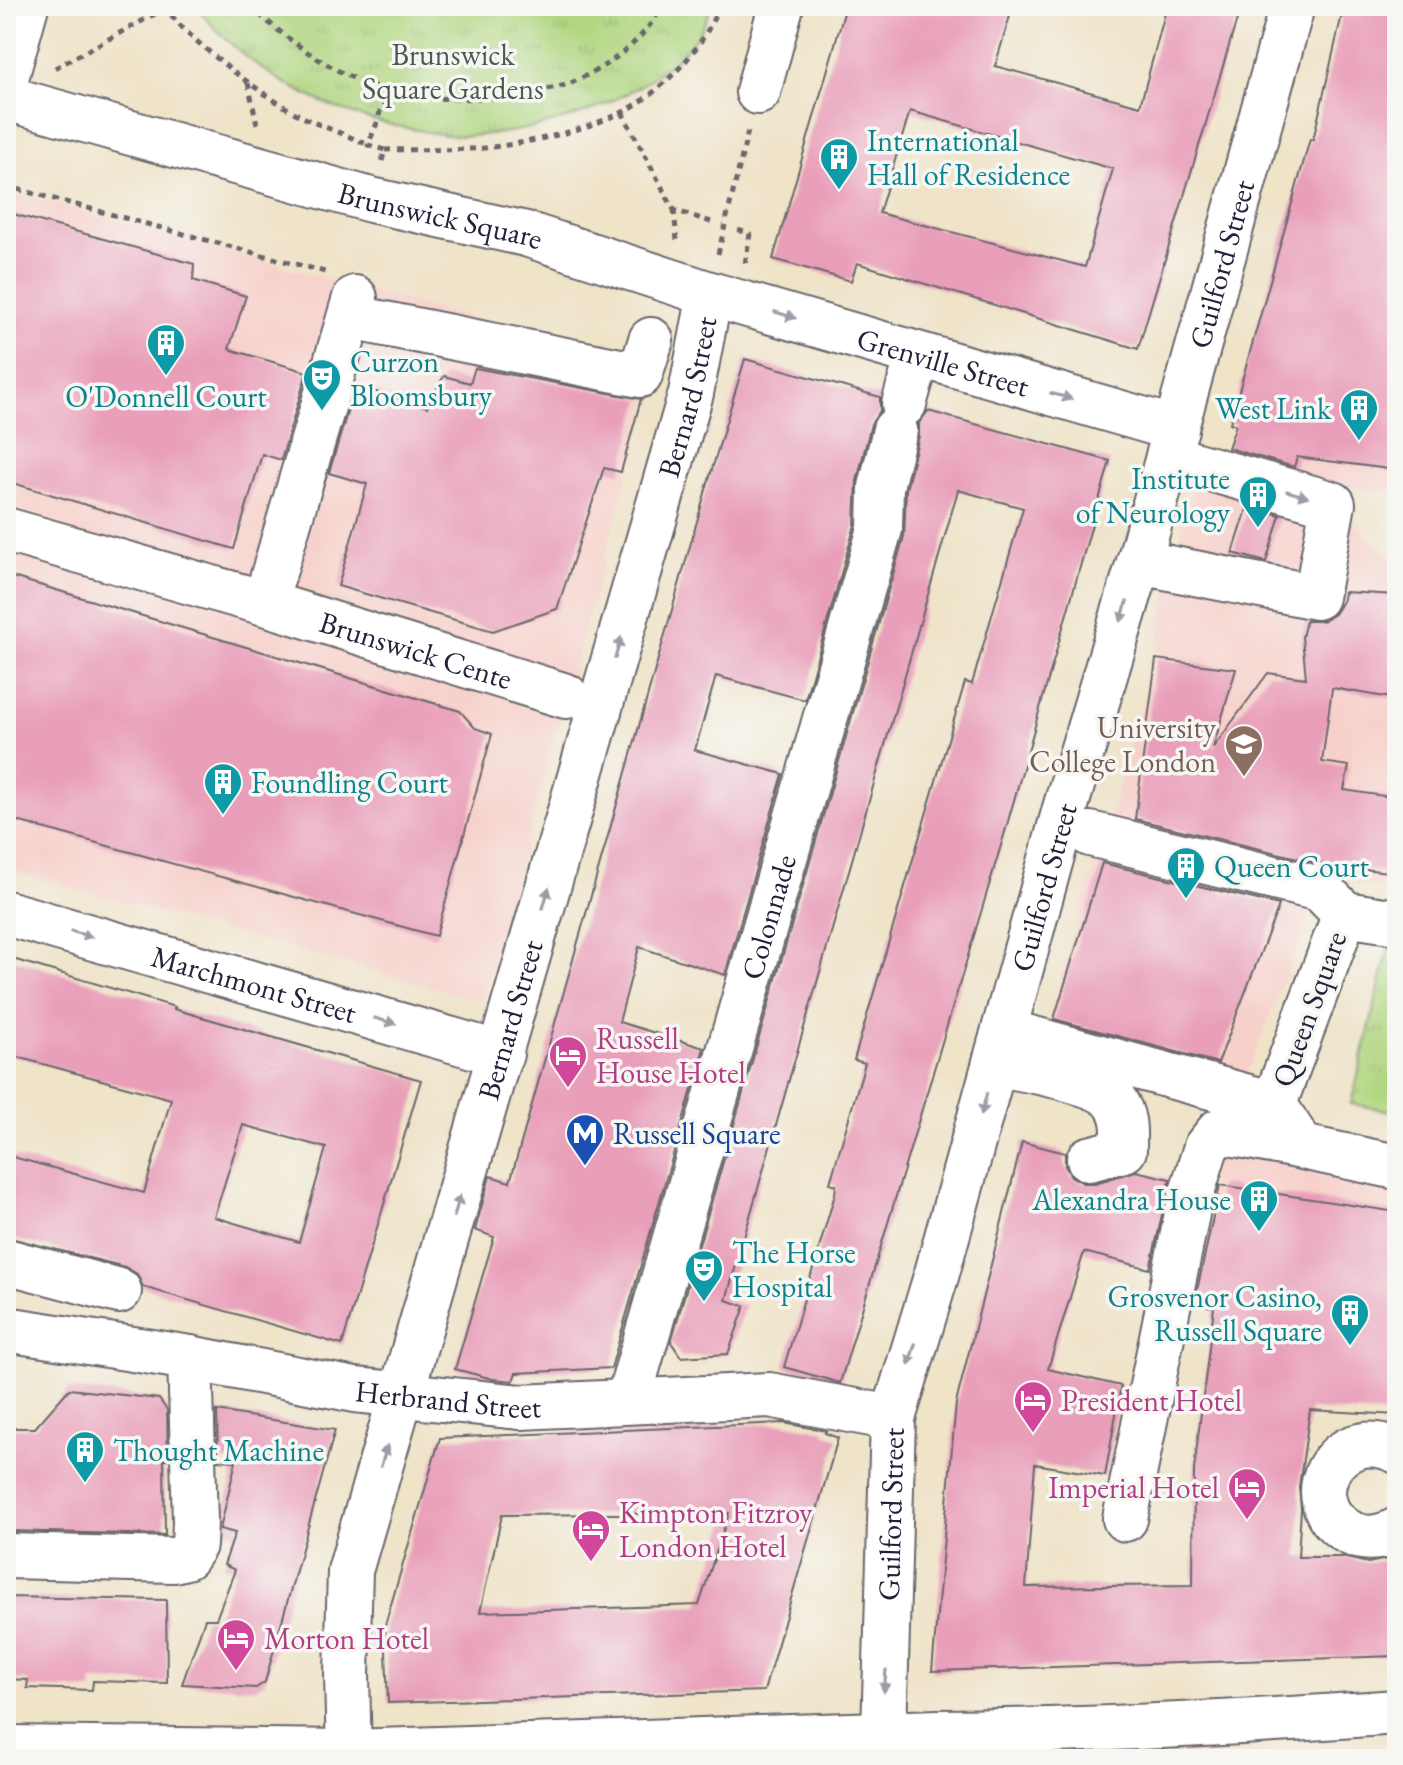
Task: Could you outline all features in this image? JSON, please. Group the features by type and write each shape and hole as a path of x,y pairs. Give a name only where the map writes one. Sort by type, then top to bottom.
{"main road":[{"path":"6,78 26,6"},
{"path":"753,110 781,6"},
{"name":"Guilford Street","path":"884,1734 893,1418 1000,1047 1077,823 1139,562 1292,6"},
{"name":"Brunswick Square","path":"6,98 371,200 526,234 710,294"},
{"name":"Grenville Street","path":"710,294 918,355 1172,443 1333,504 1316,597 1139,562"},
{"name":"Bernard Street","path":"349,1756 347,1674 350,1571 691,393 710,294"},
{"path":"265,603 345,296 640,375 651,340"},
{"name":"Colonnade","path":"628,1401 880,529 881,487 918,355"},
{"name":"Brunswick Cente","path":"6,530 265,603 566,696"},
{"path":"1077,823 1267,855"},
{"path":"1077,823 1320,889 1345,914"},
{"name":"Marchmont Street","path":"6,913 501,1054"},
{"name":"Queen Square","path":"1302,1147 1274,1104 1345,914 1397,922"},
{"path":"1000,1047 1274,1104"},
{"path":"1000,1047 1088,1084 1114,1100 1125,1123 1124,1150 1089,1159"},
{"path":"1125,1519 1190,1199 1206,1147 1219,1131 1397,1167"},
{"path":"6,1261 119,1291"},
{"name":"Herbrand Street","path":"6,1329 190,1358 355,1390 521,1407 769,1395 893,1418"},
{"path":"6,1556 174,1560 186,1557 194,1545 195,1522 190,1358"},
{"path":"1397,1450 1381,1444 1365,1443 1349,1448 1337,1457 1327,1471 1323,1486 1324,1502 1341,1529 1355,1536 1371,1538 1387,1536 1397,1530"},
{"path":"6,1748 349,1756 1276,1721 1397,1712"}],"path":[{"path":"250,6 283,36 349,76 386,89 464,100 520,95 569,85 621,56 650,29 662,6"},
{"path":"50,71 165,7 177,23 248,82 302,117 385,150 483,148 546,138 622,112 673,75 704,39 718,6"},
{"path":"248,82 257,126"},
{"path":"368,145 386,89"},
{"path":"710,294 753,110"},
{"path":"622,112 674,210 677,249"},
{"path":"381,164 385,150"},
{"path":"6,186 345,296"},
{"path":"674,210 711,222"},
{"path":"738,230 750,234 744,262 747,269"},
{"path":"1397,1035 1389,1071 1397,1086"}],"shaded area":[{"path":"1344,6 1397,6 1397,493 1308,483 1397,561 1397,887 1324,881 1247,1073 1269,1158 1397,1179 1397,1323 1280,1320 1191,1303 1210,1184 1210,1085 1044,1035 1156,659 1169,575 1200,466 1225,460 1236,425 1310,139 1318,121"},
{"path":"6,190 657,369 482,1001 6,870"}],"green space":[{"name":"Brunswick Square Gardens","path":"196,6 711,6 706,21 688,47 651,79 624,95 586,112 545,125 502,133 460,136 436,134 350,113 292,87 240,52"},
{"path":"1391,938 1397,939 1397,1112 1351,1104"}],"building":[{"name":"International Hall of Residence","path":"846,6 1013,6 995,66 1140,106 1167,6 1241,6 1138,349 857,263 851,281 773,259","holes":["910,111 1113,169 1085,267 879,213"]},
{"path":"1344,6 1397,6 1397,470 1297,457 1294,467 1228,448 1236,425 1230,423 1310,139 1313,140"},
{"path":"6,212 194,264 193,280 246,296 229,349 307,372 281,460 262,454 234,549 6,481"},
{"path":"745,359 880,397 880,411 871,424 857,481 855,525 805,700 716,676 695,750 783,774 725,975 639,947 619,1022 704,1048 611,1368 516,1373 513,1381 455,1369 494,1237 475,1230 490,1176 510,1182"},
{"path":"475,368 641,399 621,472 604,468 557,609 493,631 338,586 367,484 329,473 355,386 427,407 444,376 470,383"},
{"path":"928,411 1110,461 1005,832 840,1383 784,1367 835,1194 836,1185 830,1183 865,1063 854,1060 965,682 972,684 1023,508 958,490 726,1300 745,1306 728,1354 681,1357 671,1342 904,536 906,490 919,436 919,423"},
{"name":"Institute of Neurology","path":"1248,506 1280,515 1266,562 1233,553"},
{"path":"6,575 460,711 475,728 492,734 436,936 6,818"},
{"name":"University College London","path":"1344,592 1397,595 1397,699 1332,688 1322,762 1349,766 1344,790 1397,798 1397,873 1327,865 1135,819 1156,659 1236,669 1213,748 1268,673 1306,678 1302,637 1306,621 1323,621 1334,614 1343,600"},
{"path":"1102,863 1279,905 1218,1063 1054,1019"},
{"path":"6,957 421,1080 342,1345 143,1287 137,1274 125,1267 6,1237 6,1155 144,1193 171,1099 6,1054","holes":["243,1125 326,1148 299,1242 214,1217"]},
{"path":"1022,1142 1065,1153 1065,1166 1071,1176 1083,1183 1095,1183 1136,1171 1170,1179 1150,1269 1084,1252 1048,1369 1121,1386 1105,1476 1035,1464 1026,1587 1193,1585 1194,1470 1214,1307 1194,1304 1220,1185 1397,1212 1397,1415 1310,1410 1299,1487 1298,1557 1342,1557 1368,1563 1397,1557 1397,1656 932,1671 956,1403"},
{"name":"Thought Machine","path":"69,1389 159,1399 167,1410 165,1535 6,1531 6,1428 35,1428"},
{"path":"217,1411 335,1430 265,1682 256,1688 182,1684 205,1619 216,1619 235,1570 224,1565 235,1533 220,1529 236,1461 218,1460"},
{"path":"784,1423 826,1431 838,1438 764,1691 388,1703 385,1625 440,1438","holes":["729,1513 699,1605 480,1612 502,1515"]},
{"path":"6,1597 166,1600 167,1683 93,1681 92,1690 27,1688 28,1680 6,1679"}],"place":[{"name":"International Hall of Residence","path":"839,191"},
{"name":"O'Donnell Court","path":"166,377"},
{"name":"Curzon Bloomsbury","path":"322,412"},
{"name":"West Link","path":"1359,442"},
{"name":"Institute of Neurology","path":"1258,529"},
{"name":"University College London","path":"1244,778"},
{"name":"Foundling Court","path":"223,816"},
{"name":"Queen Court","path":"1186,900"},
{"name":"Russell House Hotel","path":"568,1089"},
{"name":"Russell Square","path":"585,1167"},
{"name":"Alexandra House","path":"1259,1233"},
{"name":"The Horse Hospital","path":"704,1303"},
{"name":"Grosvenor Casino, Russell Square","path":"1350,1347"},
{"name":"President Hotel","path":"1033,1434"},
{"name":"Thought Machine","path":"85,1484"},
{"name":"Imperial Hotel","path":"1247,1521"},
{"name":"Kimpton Fitzroy London Hotel","path":"591,1563"},
{"name":"Morton Hotel","path":"236,1672"}]}
